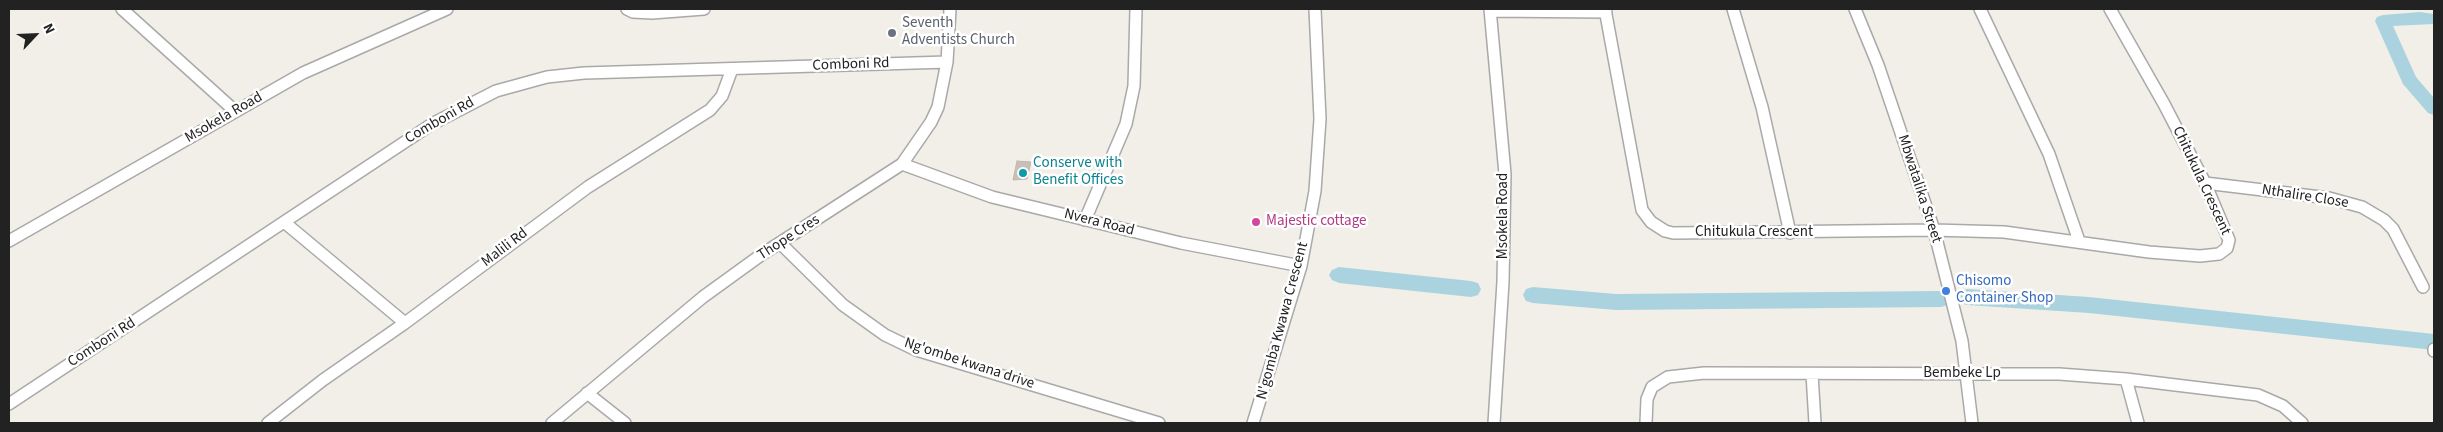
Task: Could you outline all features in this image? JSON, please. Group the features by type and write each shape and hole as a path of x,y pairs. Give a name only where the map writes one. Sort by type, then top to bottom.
{"street":[{"path":"122,9 235,111"},
{"name":"Msokela Road","path":"9,241 303,73 447,9"},
{"path":"627,9 633,12 652,13 704,9"},
{"name":"Thope Cres","path":"552,423 703,297 780,243 902,164 931,122 938,107 947,62 950,9"},
{"path":"1085,220 1126,124 1134,86 1136,9"},
{"name":"N'gomba Kwawa Crescent","path":"1253,423 1301,266 1315,191 1320,120 1314,9"},
{"path":"1733,9 1762,107 1790,233"},
{"name":"Mbwatalika Street","path":"1855,9 1878,65 1934,230 1962,341 1972,423"},
{"path":"1980,9 2010,66 2049,154 2079,241"},
{"name":"Chitukula Crescent","path":"1605,10 1640,204 1646,216 1658,227 1673,233 1934,230 2004,232 2079,241 2114,248 2200,256 2219,254 2226,248 2229,240 2205,183 2133,46 2110,9"},
{"path":"1490,10 1605,10"},
{"name":"Msokela Road","path":"1490,10 1505,174 1504,282 1494,423"},
{"name":"Comboni Rd","path":"9,404 432,124 477,99 496,91 547,78 584,72 947,62"},
{"name":"Malili Rd","path":"268,423 322,380 405,323 588,187 710,110 722,96 732,69"},
{"name":"Nvera Road","path":"902,164 992,197 1206,248 1301,266"},
{"name":"Nthalire Close","path":"2205,183 2329,198 2362,207 2384,220 2393,229 2423,287"},
{"path":"284,222 405,323"},
{"name":"Ng'ombe kwana drive","path":"780,243 843,305 885,335 916,350 1159,423"},
{"name":"Bembeke Lp","path":"1646,423 1649,391 1658,382 1668,377 1704,373 2059,374 2126,379 2258,395 2282,406 2302,423"},
{"path":"1812,374 1815,423"},
{"path":"2126,379 2138,423"},
{"path":"587,393 625,423"}],"building":[{"name":"Conserve with Benefit Offices","path":"1017,161 1031,162 1027,179 1013,180"}],"waterway":[{"path":"2434,19 2420,18 2383,21 2409,80 2434,109"},
{"path":"1339,275 1471,289"},
{"path":"1533,295 1616,302 1941,299"},
{"path":"1967,297 2089,305 2434,342"}],"place":[{"name":"Seventh Adventists Church","path":"892,33"},
{"name":"Conserve with Benefit Offices","path":"1023,173"},
{"name":"Majestic cottage","path":"1256,222"},
{"name":"Chisomo Container Shop","path":"1946,291"}]}
